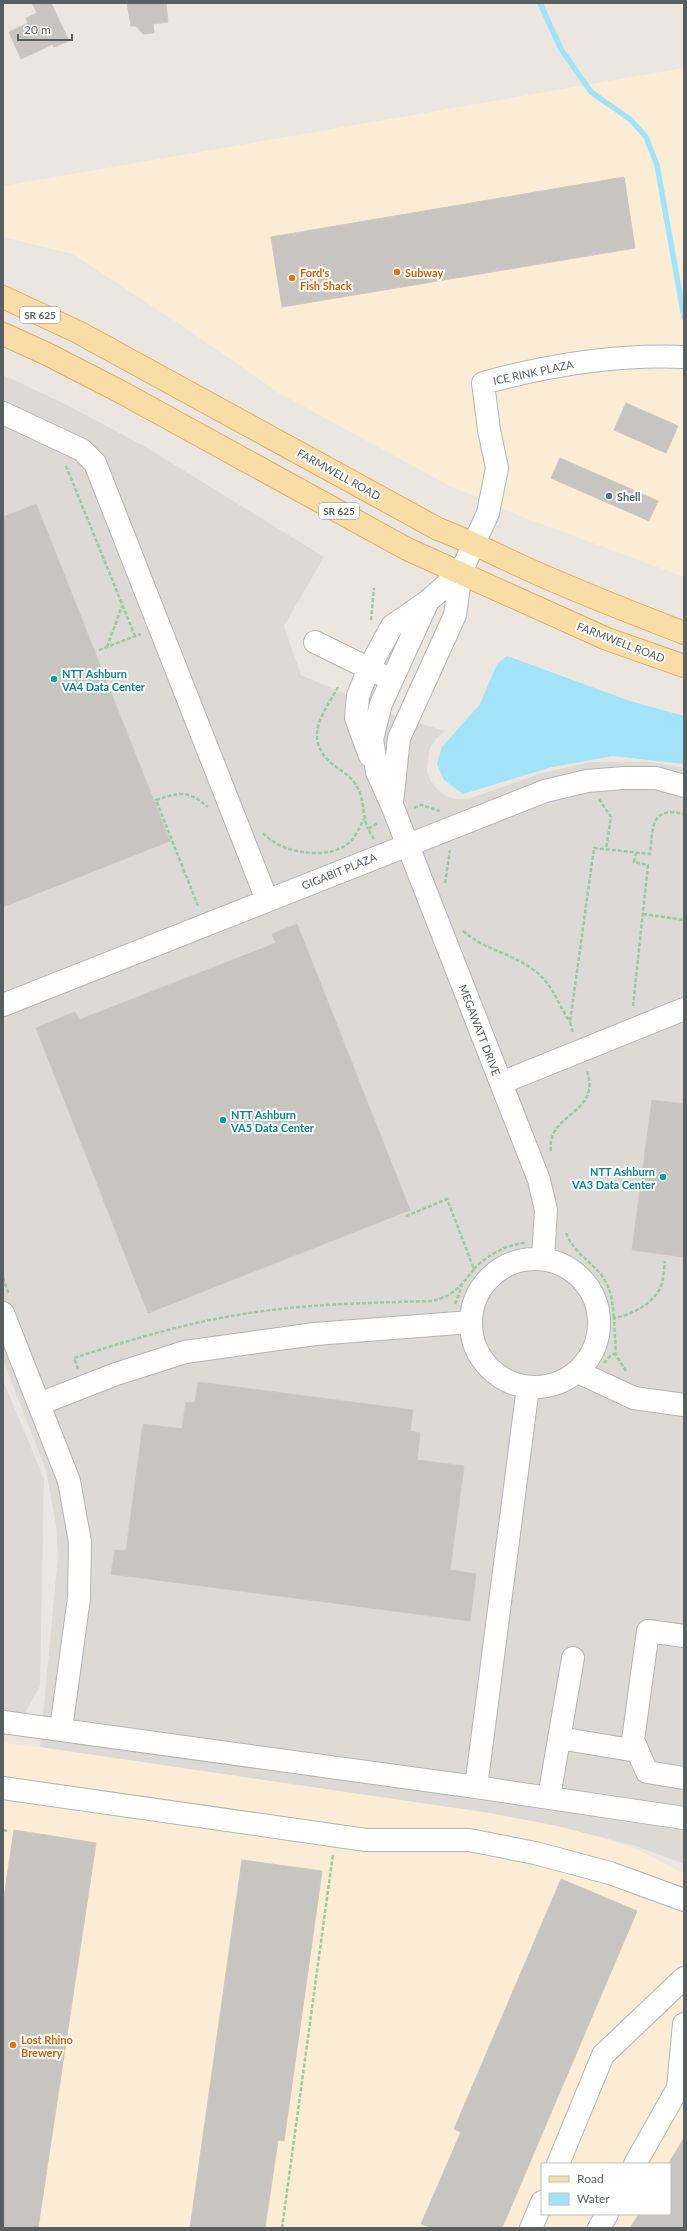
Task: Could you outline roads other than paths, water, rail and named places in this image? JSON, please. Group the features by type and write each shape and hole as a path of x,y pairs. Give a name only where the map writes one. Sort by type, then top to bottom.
{"main road":[{"name":"FARMWELL ROAD","path":"3,298 85,336 438,529 474,543 508,560 620,609 684,632"},
{"name":"FARMWELL ROAD","path":"3,334 48,354 122,392 407,549 462,572 534,608 607,639 684,666"}],"street":[{"name":"ICE RINK PLAZA","path":"462,572 488,513 497,468 488,430 483,383 527,371 602,359 651,355 684,357"},
{"path":"3,413 82,450 95,463 267,900"},
{"path":"377,772 356,718 358,696 369,668 392,626 428,601 462,572"},
{"path":"394,810 398,738 455,615 462,572"},
{"path":"377,772 372,739 381,704 428,601"},
{"path":"315,642 392,680 420,692"},
{"name":"MEGAWATT DRIVE","path":"377,772 394,810 539,1180 546,1210 543,1252"},
{"name":"GIGABIT PLAZA","path":"3,1005 407,844 447,842 545,791 587,781 656,778 684,786"},
{"path":"501,1082 684,1009"},
{"path":"543,1252 581,1277 593,1294 599,1315 599,1336 591,1356 578,1372 560,1383 539,1388 518,1386 499,1376 483,1362 474,1343 471,1322 475,1301 486,1283 502,1269 543,1252"},
{"path":"3,1312 70,1481 80,1542 79,1598 61,1729"},
{"path":"39,1404 116,1374 184,1352 315,1334 471,1322"},
{"path":"578,1372 634,1398 684,1406"},
{"path":"476,1787 528,1387"},
{"path":"684,1636 648,1631 632,1740 647,1772 684,1778"},
{"path":"549,1797 573,1658"},
{"path":"3,1722 549,1797 684,1818"},
{"path":"559,1738 637,1751"},
{"path":"3,1788 366,1840 470,1840 535,1852 610,1873 684,1900"},
{"path":"558,2163 603,2055 684,1978"},
{"path":"636,2163 678,2088 684,2024"},
{"path":"531,2228 541,2204"},
{"path":"599,2228 606,2215"}],"water":[{"path":"507,656 630,701 684,716 684,764 613,756 552,767 463,794 444,780 437,764 442,747 480,704 497,664"}],"waterway":[{"path":"540,3 561,49 591,92 631,120 646,137 657,165 684,317"}],"place":[{"name":"Subway","path":"397,272"},
{"name":"Ford's Fish Shack","path":"292,278"},
{"name":"Shell","path":"609,496"},
{"name":"NTT Ashburn VA4 Data Center","path":"54,679"},
{"name":"NTT Ashburn VA5 Data Center","path":"223,1120"},
{"name":"NTT Ashburn VA3 Data Center","path":"663,1177"},
{"name":"Lost Rhino Brewery","path":"13,2045"}]}
